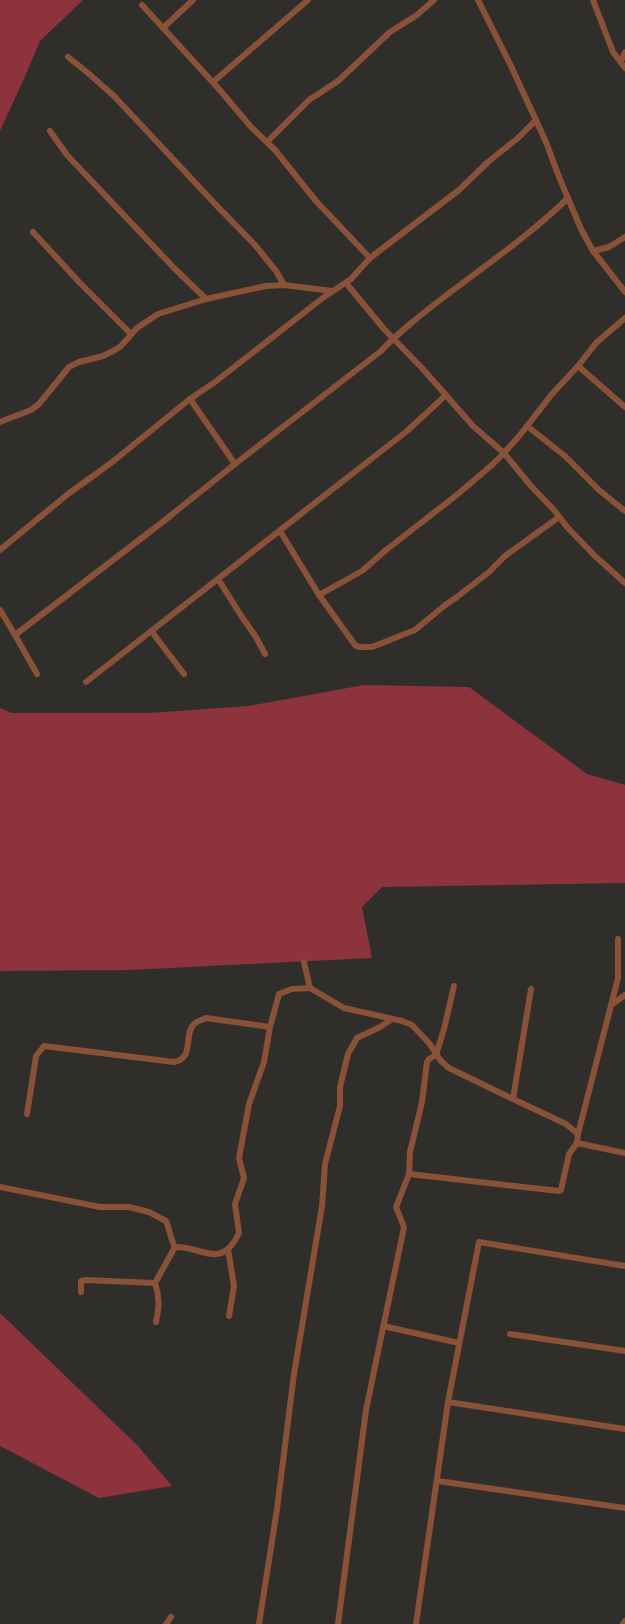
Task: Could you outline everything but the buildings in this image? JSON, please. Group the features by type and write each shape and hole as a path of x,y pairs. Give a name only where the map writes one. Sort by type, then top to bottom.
{"street":[{"path":"163,28 193,0"},
{"path":"213,82 308,0"},
{"path":"267,142 309,100 338,82 390,32 417,15 434,0"},
{"path":"478,0 536,120 568,198 593,251 625,292"},
{"path":"593,0 613,52 625,68"},
{"path":"142,5 275,150 316,201 370,258"},
{"path":"621,61 625,52"},
{"path":"68,57 88,72 114,96 255,245 276,271 284,285"},
{"path":"0,550 68,494 111,463 190,399 215,382 332,292 346,283 359,272 370,258 459,190 488,162 518,138 536,120"},
{"path":"50,131 68,155 174,268 206,299"},
{"path":"15,635 381,351 392,339 420,316 521,239 568,198"},
{"path":"34,232 80,283 131,334"},
{"path":"593,251 609,247 625,237"},
{"path":"346,283 392,339 422,368 473,426 504,453 567,527 595,556 625,583"},
{"path":"0,422 31,410 39,404 69,367 79,362 104,356 115,350 121,346 142,324 158,314 206,299 266,286 284,285 332,292"},
{"path":"319,595 362,571 493,464 527,426 552,394 578,366 596,343 625,318"},
{"path":"578,366 625,407"},
{"path":"86,682 152,632 218,578 407,431 446,395"},
{"path":"190,399 235,464"},
{"path":"527,426 565,456 599,490 625,511"},
{"path":"280,531 319,595 355,645 359,647 372,647 415,630 489,572 505,556 559,517"},
{"path":"218,578 242,618 256,637 265,654"},
{"path":"0,610 38,674"},
{"path":"152,632 184,674"},
{"path":"408,1174 558,1192 562,1188 568,1154 577,1143 618,978 618,940"},
{"path":"304,962 310,988"},
{"path":"338,1624 366,1410 404,1227 396,1207 408,1174 410,1152 422,1102 427,1062 436,1055 454,986"},
{"path":"175,1247 186,1247 206,1254 214,1255 222,1253 228,1249 239,1233 235,1204 244,1178 244,1172 239,1158 249,1104 264,1062 270,1027 279,994 292,989 310,988 344,1008 412,1025 430,1043 436,1055 449,1068 513,1100 566,1124 578,1134"},
{"path":"513,1100 531,990"},
{"path":"611,1005 625,995"},
{"path":"27,1114 36,1056 44,1046 174,1062 186,1054 191,1028 194,1024 206,1018 270,1027"},
{"path":"259,1624 277,1509 294,1374 322,1206 325,1164 340,1106 340,1087 348,1054 357,1038 380,1027 392,1019"},
{"path":"577,1143 625,1153"},
{"path":"0,1187 100,1207 129,1207 149,1212 166,1221 170,1231 169,1236 175,1247"},
{"path":"416,1624 438,1481 448,1402 479,1242 625,1266"},
{"path":"155,1284 175,1247"},
{"path":"228,1249 234,1286 229,1316"},
{"path":"81,1292 81,1281 86,1280 155,1284"},
{"path":"155,1284 159,1293 156,1322"},
{"path":"383,1326 459,1343"},
{"path":"510,1334 625,1351"},
{"path":"448,1402 625,1429"},
{"path":"438,1481 625,1508"},
{"path":"166,1624 171,1617"}],"shaded area":[{"path":"0,0 83,0 40,41 0,131"},
{"path":"364,685 469,687 587,774 625,785 625,883 382,887 362,907 372,958 129,970 0,971 0,708 12,713 149,713 248,706"},
{"path":"0,1313 138,1446 172,1486 99,1498 0,1446"}]}
